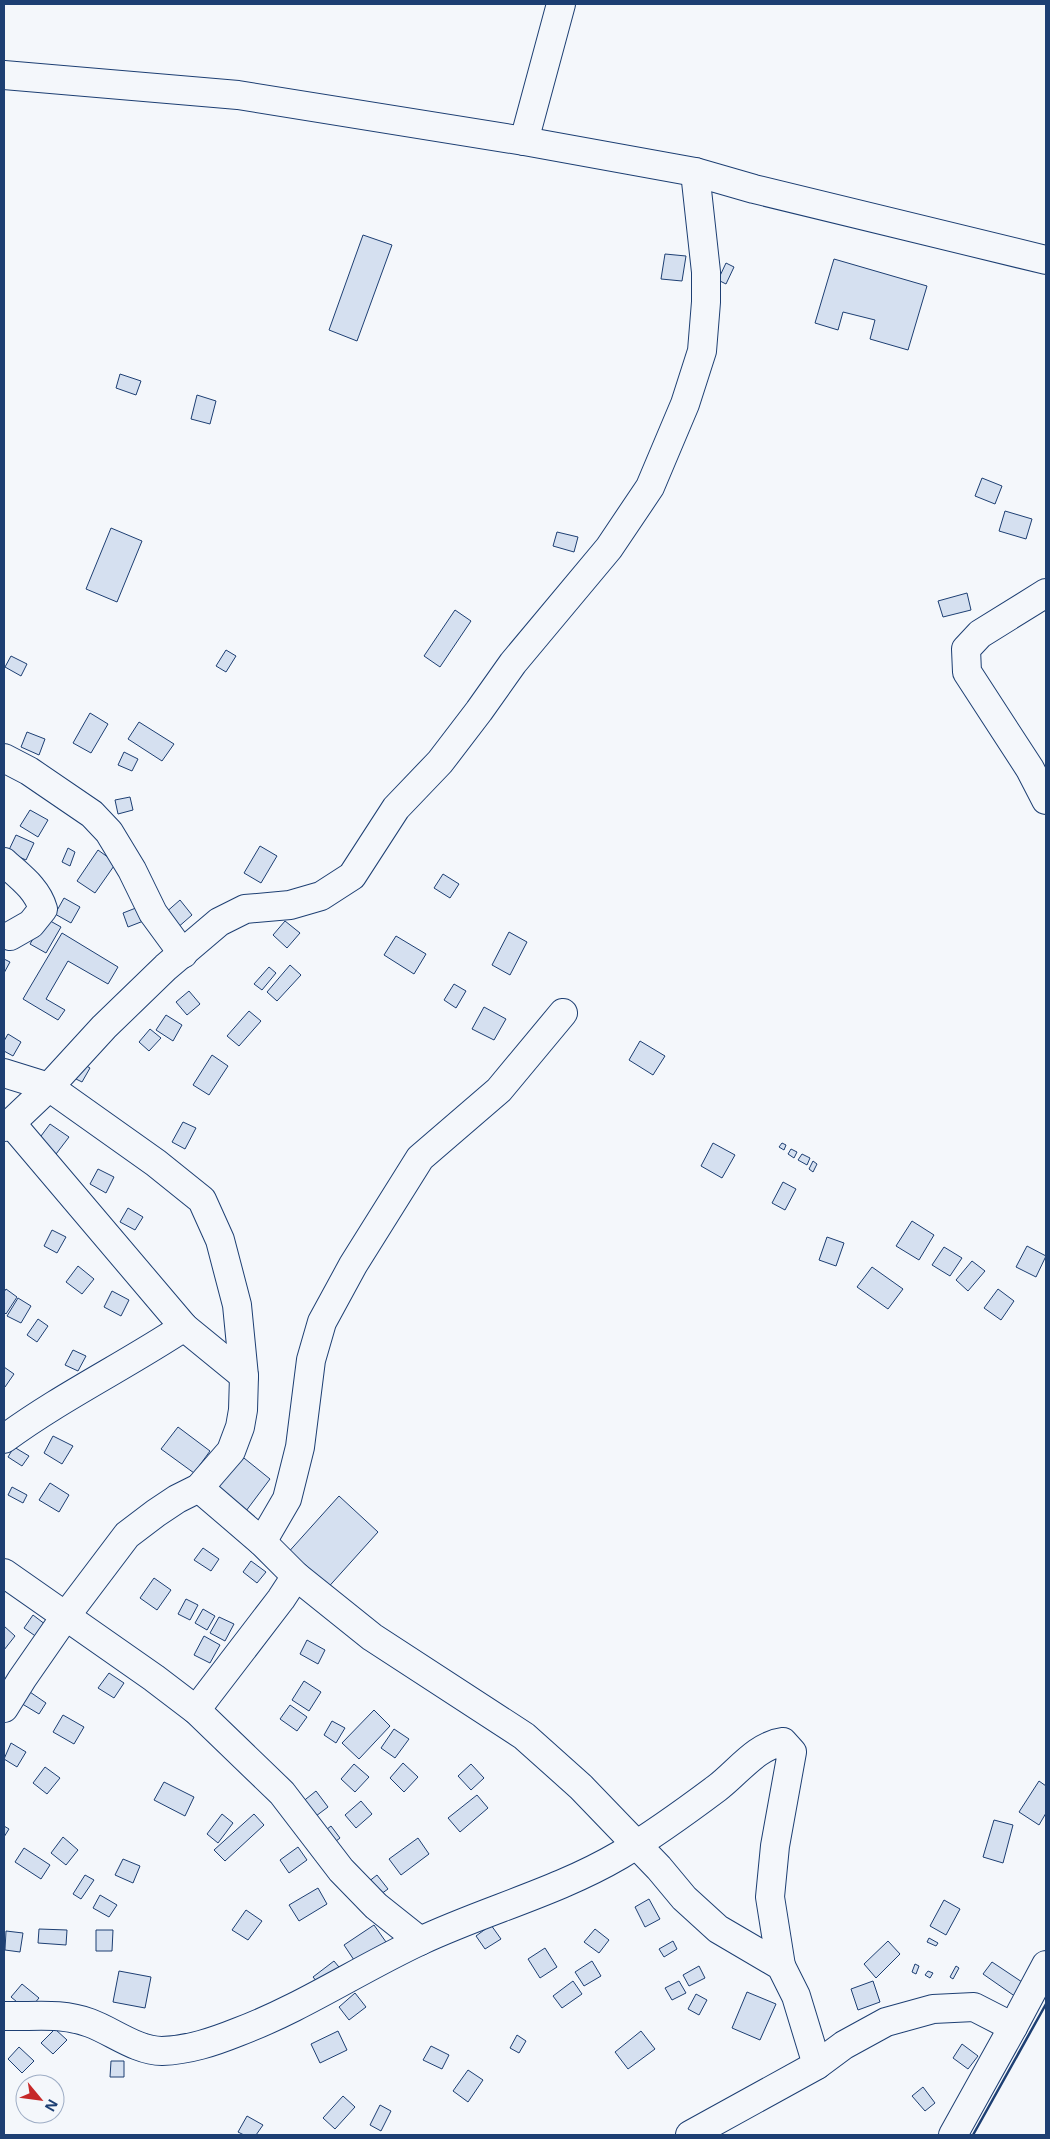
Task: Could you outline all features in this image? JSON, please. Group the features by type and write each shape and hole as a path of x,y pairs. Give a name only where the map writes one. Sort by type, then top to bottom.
{"street":[{"path":"524,141 560,4"},
{"path":"4,75 238,95 524,141 694,172 754,189 1046,260"},
{"path":"244,1376 184,1327 7,1125 49,1087 104,1027 166,967 219,922 245,908 290,905 321,896 352,876 396,808 446,755 480,711 513,663 609,548 650,487 686,404 702,351 706,302 706,272 694,172"},
{"path":"1046,593 980,634 966,649 967,672 1030,769 1046,800"},
{"path":"4,758 28,771 92,814 108,832 132,870 153,914 183,954"},
{"path":"4,862 40,898 43,908 31,924 10,936"},
{"path":"262,1542 287,1499 300,1447 311,1360 322,1322 353,1265 420,1158 499,1090 563,1013"},
{"path":"4,1073 49,1087 156,1162 202,1200 220,1240 237,1305 244,1376 243,1410 240,1427 231,1450 199,1488 156,1512 126,1535 65,1617 4,1708"},
{"path":"4,1438 42,1411 184,1327"},
{"path":"199,1488 262,1542 296,1576 372,1637 524,1736 580,1787 637,1844 684,1898 718,1929 781,1966"},
{"path":"4,1573 196,1710 282,1793 340,1870 376,1906 420,1941"},
{"path":"196,1710 281,1599 296,1576"},
{"path":"4,2016 60,2014 90,2023 131,2043 160,2051 202,2046 254,2026 298,2006 420,1941 565,1883 603,1865 637,1844 718,1787 761,1751 775,1743 783,1742 792,1752 775,1846 770,1898 781,1966 796,1996 817,2065"},
{"path":"953,2135 1046,1965"},
{"path":"690,2135 817,2065 844,2045 886,2022 933,2009 974,2007 1013,2028"}],"building":[{"path":"363,235 392,245 357,341 329,330"},
{"path":"665,254 686,256 682,281 661,279"},
{"path":"834,259 927,286 908,350 870,339 875,320 843,312 838,330 815,323"},
{"path":"726,263 734,267 726,284 718,280"},
{"path":"120,374 141,381 136,395 116,388"},
{"path":"197,395 216,401 210,424 191,419"},
{"path":"982,478 1002,486 995,504 975,496"},
{"path":"1005,511 1032,519 1026,539 999,531"},
{"path":"111,528 142,541 117,602 86,589"},
{"path":"557,532 578,537 574,552 553,546"},
{"path":"967,593 971,610 943,617 938,601"},
{"path":"455,610 471,621 440,667 424,656"},
{"path":"226,650 236,656 226,672 216,666"},
{"path":"11,656 27,664 21,676 5,667"},
{"path":"90,713 108,724 91,753 73,743"},
{"path":"139,722 174,744 162,761 128,739"},
{"path":"27,732 45,739 39,755 21,747"},
{"path":"124,752 138,759 132,771 118,765"},
{"path":"130,797 133,810 118,814 115,800"},
{"path":"30,810 48,820 38,837 20,826"},
{"path":"16,835 34,843 26,860 8,852"},
{"path":"260,846 277,856 261,883 244,873"},
{"path":"68,848 75,852 70,866 62,862"},
{"path":"98,850 116,863 95,893 77,881"},
{"path":"443,874 459,884 450,898 434,888"},
{"path":"64,898 80,907 71,923 55,914"},
{"path":"180,900 192,915 176,929 164,914"},
{"path":"141,906 146,920 128,927 123,913"},
{"path":"45,918 61,927 46,953 30,944"},
{"path":"285,921 300,933 287,948 273,935"},
{"path":"509,932 527,942 510,975 492,965"},
{"path":"62,933 118,967 108,984 68,961 46,999 65,1010 58,1020 23,999"},
{"path":"396,936 426,954 414,974 384,955"},
{"path":"4,959 10,962 4,973"},
{"path":"290,965 301,975 277,1001 267,992"},
{"path":"269,967 276,973 262,990 254,984"},
{"path":"454,984 466,991 456,1008 444,1000"},
{"path":"189,991 200,1004 187,1015 176,1002"},
{"path":"484,1007 506,1019 494,1040 472,1029"},
{"path":"249,1011 261,1021 239,1046 227,1036"},
{"path":"166,1015 182,1025 173,1041 156,1030"},
{"path":"150,1029 161,1038 149,1051 139,1042"},
{"path":"8,1034 21,1042 13,1056 4,1051 4,1041"},
{"path":"640,1041 665,1056 653,1075 629,1060"},
{"path":"212,1055 228,1066 209,1095 193,1085"},
{"path":"78,1061 90,1068 82,1082 70,1076"},
{"path":"183,1122 196,1128 185,1149 172,1142"},
{"path":"50,1124 69,1137 53,1158 35,1144"},
{"path":"713,1143 735,1155 722,1178 701,1166"},
{"path":"782,1143 786,1145 784,1150 779,1147"},
{"path":"791,1149 797,1152 794,1158 788,1154"},
{"path":"802,1154 810,1158 807,1165 798,1160"},
{"path":"813,1161 817,1164 813,1172 809,1169"},
{"path":"98,1169 114,1177 106,1193 90,1184"},
{"path":"783,1182 796,1189 785,1210 772,1203"},
{"path":"128,1208 143,1217 135,1230 120,1222"},
{"path":"912,1221 934,1235 919,1260 896,1246"},
{"path":"52,1230 66,1237 57,1253 44,1246"},
{"path":"827,1237 844,1243 836,1266 819,1260"},
{"path":"1027,1246 1046,1256 1036,1277 1016,1267"},
{"path":"944,1247 962,1258 950,1276 932,1265"},
{"path":"972,1261 985,1271 968,1291 956,1280"},
{"path":"78,1266 94,1279 82,1294 66,1282"},
{"path":"872,1267 903,1289 888,1309 857,1287"},
{"path":"6,1289 17,1297 6,1314 4,1312 4,1292"},
{"path":"998,1289 1014,1301 1001,1320 984,1308"},
{"path":"112,1291 129,1300 121,1316 104,1307"},
{"path":"18,1298 31,1306 21,1323 7,1316"},
{"path":"38,1319 48,1326 37,1342 27,1335"},
{"path":"73,1350 86,1356 78,1371 65,1365"},
{"path":"4,1367 14,1374 5,1387 4,1386"},
{"path":"178,1427 210,1451 194,1473 161,1449"},
{"path":"53,1436 73,1446 62,1464 44,1453"},
{"path":"14,1447 29,1456 22,1466 8,1457"},
{"path":"239,1454 270,1479 243,1515 212,1490"},
{"path":"50,1483 69,1495 59,1512 39,1500"},
{"path":"12,1487 27,1495 23,1503 8,1495"},
{"path":"339,1496 378,1532 324,1592 285,1556"},
{"path":"203,1548 219,1559 211,1571 194,1560"},
{"path":"251,1561 266,1572 257,1583 243,1572"},
{"path":"154,1578 171,1590 157,1610 140,1598"},
{"path":"186,1599 198,1605 190,1620 178,1614"},
{"path":"203,1609 215,1616 207,1630 195,1623"},
{"path":"33,1615 50,1628 41,1640 24,1628"},
{"path":"219,1617 234,1624 225,1641 210,1633"},
{"path":"4,1626 15,1636 4,1650"},
{"path":"204,1636 220,1645 210,1663 194,1655"},
{"path":"307,1640 325,1650 318,1664 300,1654"},
{"path":"109,1673 124,1683 114,1698 98,1688"},
{"path":"304,1681 321,1692 309,1711 292,1700"},
{"path":"27,1690 46,1703 39,1714 19,1702"},
{"path":"290,1705 307,1717 297,1731 280,1719"},
{"path":"374,1710 390,1726 359,1759 342,1743"},
{"path":"63,1715 84,1727 74,1744 53,1732"},
{"path":"332,1721 345,1728 336,1743 324,1735"},
{"path":"394,1729 409,1739 395,1758 381,1748"},
{"path":"11,1743 26,1752 17,1767 4,1759"},
{"path":"403,1763 418,1777 404,1792 390,1778"},
{"path":"354,1764 369,1777 355,1792 341,1779"},
{"path":"471,1764 484,1778 471,1790 458,1776"},
{"path":"45,1767 60,1778 47,1794 33,1783"},
{"path":"1039,1781 1046,1786 1046,1813 1039,1825 1019,1812"},
{"path":"164,1782 194,1797 185,1816 154,1800"},
{"path":"316,1791 328,1807 308,1822 296,1807"},
{"path":"477,1795 488,1808 460,1832 448,1818"},
{"path":"361,1801 372,1814 356,1828 345,1815"},
{"path":"222,1814 233,1823 218,1843 207,1834"},
{"path":"254,1814 264,1825 225,1861 214,1850"},
{"path":"994,1820 1013,1825 1003,1863 983,1857"},
{"path":"4,1826 9,1829 4,1837"},
{"path":"331,1826 340,1838 327,1848 318,1836"},
{"path":"63,1837 78,1850 66,1865 51,1853"},
{"path":"418,1838 429,1854 401,1875 389,1859"},
{"path":"298,1847 307,1860 289,1873 280,1860"},
{"path":"24,1848 50,1865 41,1879 15,1862"},
{"path":"123,1859 140,1866 133,1883 115,1875"},
{"path":"85,1875 94,1880 81,1899 73,1894"},
{"path":"377,1875 388,1889 374,1899 363,1886"},
{"path":"318,1888 327,1904 299,1921 289,1905"},
{"path":"100,1895 117,1905 109,1917 93,1908"},
{"path":"649,1899 660,1919 645,1927 635,1907"},
{"path":"944,1900 960,1909 946,1935 930,1926"},
{"path":"246,1910 262,1921 248,1940 232,1930"},
{"path":"374,1925 386,1942 356,1963 344,1945"},
{"path":"491,1925 501,1939 485,1949 476,1936"},
{"path":"39,1929 67,1930 66,1945 38,1943"},
{"path":"595,1929 609,1940 599,1953 584,1942"},
{"path":"96,1930 113,1930 112,1951 96,1951"},
{"path":"6,1931 23,1933 20,1952 5,1950"},
{"path":"929,1938 938,1943 936,1946 927,1942"},
{"path":"673,1941 677,1949 664,1957 659,1949"},
{"path":"888,1941 900,1954 876,1978 864,1964"},
{"path":"545,1948 557,1967 540,1978 528,1959"},
{"path":"334,1961 343,1972 323,1989 313,1977"},
{"path":"592,1961 601,1976 584,1986 575,1972"},
{"path":"992,1962 1025,1984 1016,1997 983,1974"},
{"path":"915,1964 919,1966 916,1974 912,1972"},
{"path":"699,1966 705,1978 689,1986 683,1975"},
{"path":"956,1966 959,1968 953,1979 950,1977"},
{"path":"119,1971 151,1977 145,2008 113,2002"},
{"path":"928,1971 933,1973 930,1978 925,1975"},
{"path":"573,1981 582,1994 562,2008 553,1996"},
{"path":"679,1981 686,1993 672,2000 665,1988"},
{"path":"873,1981 880,2002 858,2010 851,1989"},
{"path":"22,1984 39,1998 28,2011 11,1997"},
{"path":"747,1992 776,2004 760,2040 732,2028"},
{"path":"355,1993 366,2007 349,2020 339,2007"},
{"path":"696,1994 707,2000 699,2015 688,2009"},
{"path":"55,2029 67,2040 53,2054 41,2043"},
{"path":"338,2031 347,2050 320,2063 311,2044"},
{"path":"641,2031 655,2049 628,2069 615,2052"},
{"path":"517,2035 526,2041 519,2053 510,2048"},
{"path":"962,2044 978,2056 968,2069 953,2058"},
{"path":"431,2046 449,2055 442,2069 423,2060"},
{"path":"19,2047 34,2061 22,2073 8,2059"},
{"path":"111,2061 124,2061 124,2077 110,2077"},
{"path":"468,2070 483,2080 468,2102 453,2091"},
{"path":"923,2087 935,2103 925,2111 912,2096"},
{"path":"343,2096 355,2107 335,2129 323,2118"},
{"path":"380,2105 391,2111 381,2131 370,2125"},
{"path":"247,2116 263,2125 256,2135 244,2135 238,2132"}],"wall":[{"path":"973,2135 1046,2004"}]}
